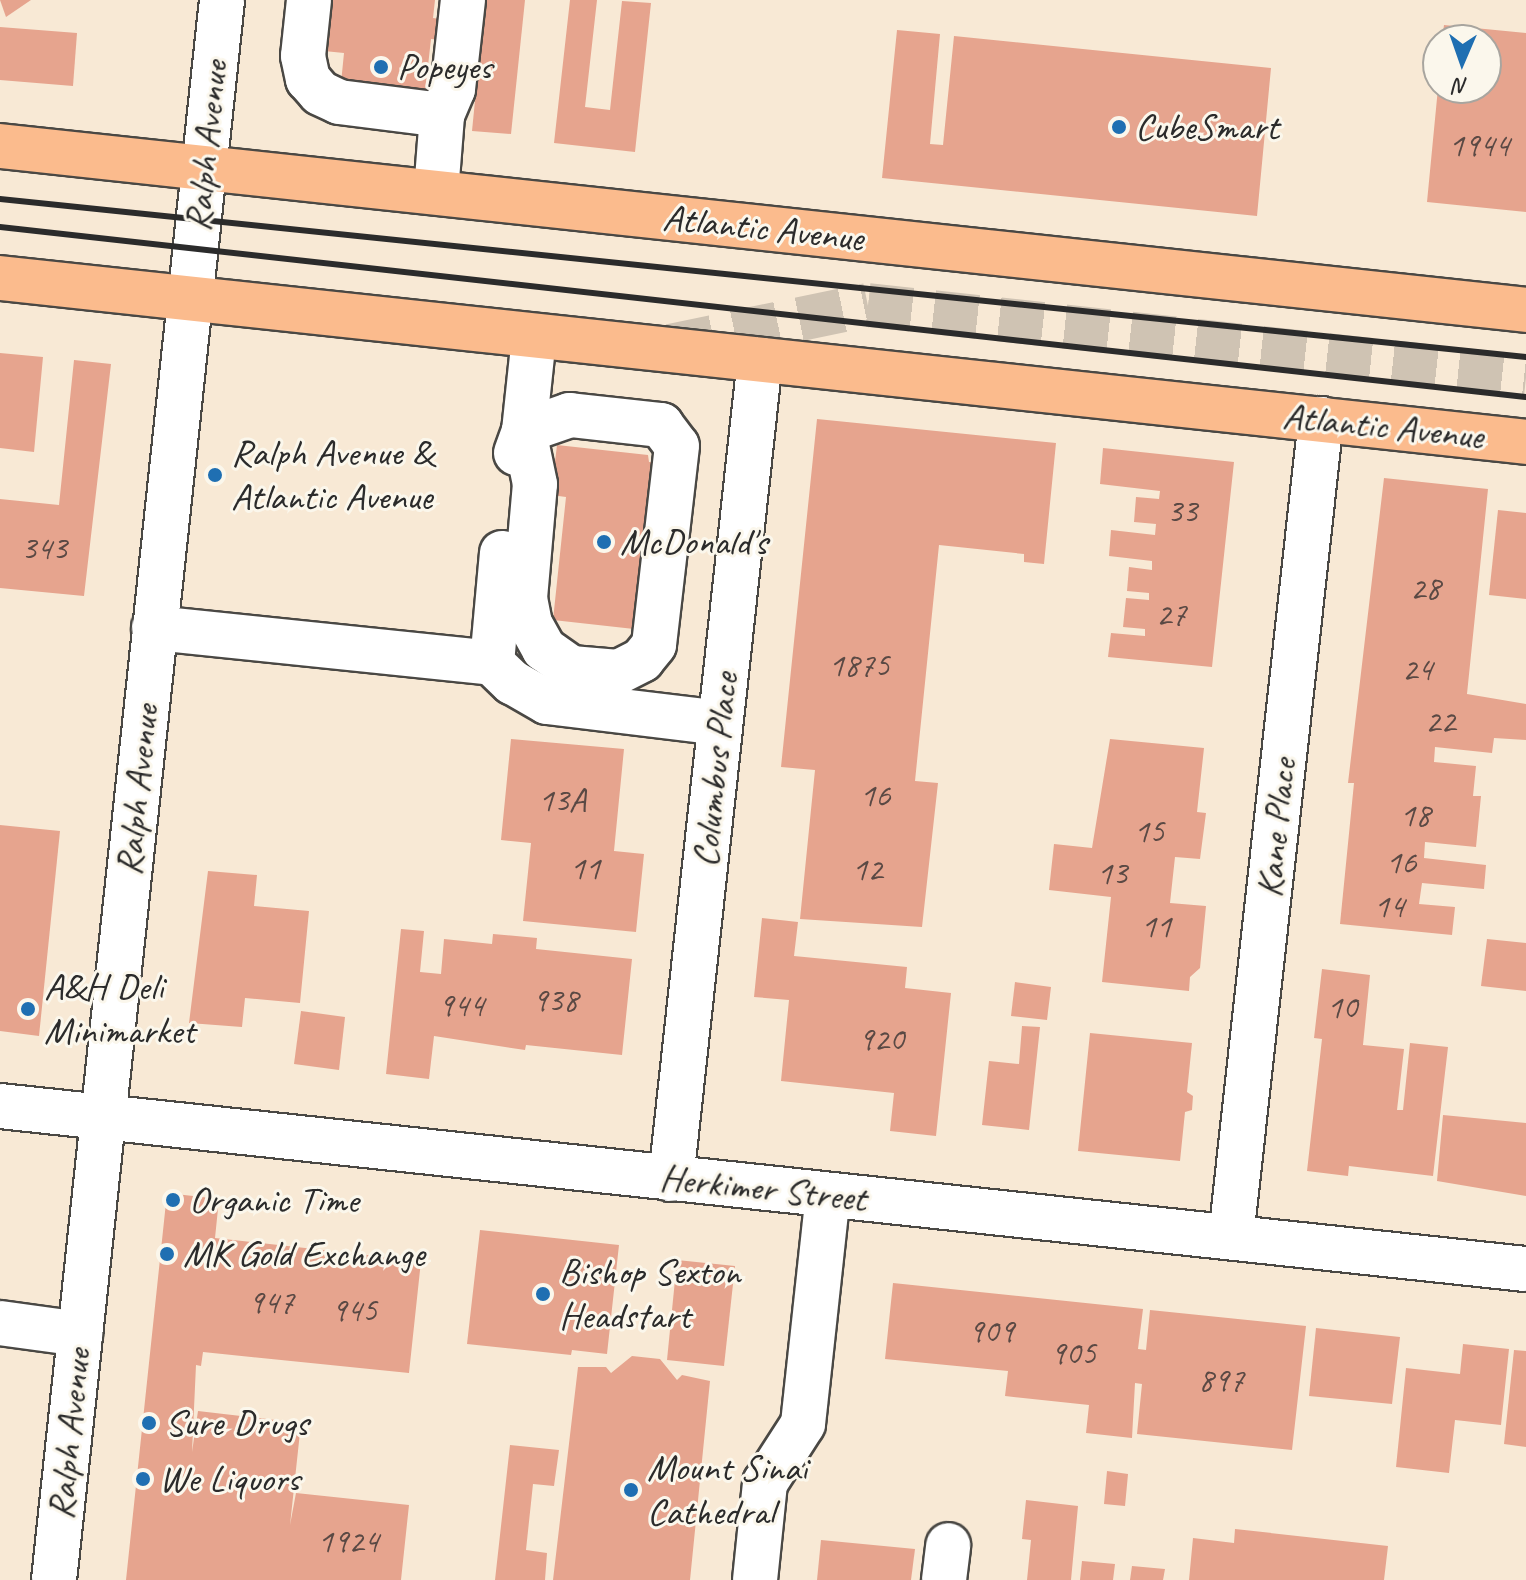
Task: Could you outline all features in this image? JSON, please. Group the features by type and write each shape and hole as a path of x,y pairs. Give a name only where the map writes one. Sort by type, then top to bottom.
{"main road":[{"name":"Atlantic Avenue","path":"0,146 1526,310"},
{"name":"Atlantic Avenue","path":"0,278 534,338 1526,442"}],"street":[{"name":"Ralph Avenue","path":"54,1580 222,0"},
{"path":"309,0 303,56 308,79 320,93 339,102 442,115"},
{"path":"436,192 442,115 453,89 463,0"},
{"path":"492,663 508,476 524,431 534,338"},
{"name":"Columbus Place","path":"671,1179 760,360"},
{"path":"570,415 649,421 661,425 677,446 658,631 648,654 631,668 594,674 571,668 544,649 530,624 525,598 535,484 524,431 570,415"},
{"name":"Kane Place","path":"1231,1237 1321,419"},
{"path":"154,628 492,663 512,682 547,702 720,723"},
{"name":"Herkimer Street","path":"0,1106 1526,1269"},
{"path":"755,1580 765,1483 803,1424 828,1195"},
{"path":"0,1323 80,1334"}],"building":[{"path":"0,0 31,0 6,17"},
{"path":"330,0 435,0 433,18 446,20 443,40 431,39 425,93 341,83 344,53 324,51"},
{"path":"485,0 525,0 511,134 472,131"},
{"path":"570,0 597,0 585,107 610,110 622,1 651,3 635,152 554,143"},
{"path":"0,27 77,33 73,86 0,80"},
{"name":"CubeSmart","path":"897,30 940,34 930,144 943,145 954,36 1271,68 1257,216 882,178"},
{"path":"1502,31 1526,33 1526,212 1427,202 1436,104 1502,104"},
{"path":"0,353 43,357 34,452 0,448"},
{"path":"74,360 111,364 84,596 0,588 0,499 59,505"},
{"path":"817,419 1056,443 1044,564 1024,562 1024,554 939,545 915,781 938,783 922,927 800,919 815,770 781,767"},
{"path":"557,445 648,455 649,462 661,463 643,630 553,620 566,497 551,495"},
{"path":"1103,448 1234,462 1212,667 1108,657 1111,633 1145,636 1145,629 1123,627 1126,598 1149,600 1149,593 1127,591 1129,567 1152,570 1152,561 1109,556 1111,530 1155,535 1156,524 1134,522 1136,497 1159,499 1160,491 1100,484"},
{"path":"1384,478 1488,489 1467,694 1526,704 1526,740 1494,738 1492,753 1435,747 1434,762 1476,766 1473,796 1481,796 1476,847 1425,842 1424,858 1486,865 1484,889 1422,883 1419,904 1455,907 1452,935 1340,924 1354,783 1348,783"},
{"path":"1498,510 1526,513 1526,599 1489,595"},
{"path":"511,739 624,749 614,851 644,854 636,932 523,921 531,843 501,840"},
{"path":"1110,739 1204,748 1197,812 1206,813 1200,859 1175,857 1170,903 1206,906 1200,968 1190,977 1189,991 1102,982 1111,897 1049,890 1054,844 1092,848"},
{"path":"0,825 60,831 39,1036 0,1031"},
{"path":"208,871 257,875 254,906 309,911 300,1003 245,998 242,1027 189,1023"},
{"path":"762,918 798,922 794,956 907,967 905,988 951,993 936,1136 890,1131 894,1093 781,1081 789,1000 754,997"},
{"path":"401,929 424,931 420,972 441,974 444,939 492,944 493,934 537,938 536,949 632,959 622,1055 526,1045 525,1050 434,1036 429,1079 386,1074"},
{"path":"1487,939 1526,943 1526,991 1481,986"},
{"path":"1322,969 1370,975 1363,1045 1404,1049 1397,1110 1403,1110 1410,1043 1448,1047 1433,1176 1349,1166 1348,1176 1307,1171 1322,1039 1314,1038"},
{"path":"1015,982 1051,987 1047,1020 1011,1016"},
{"path":"301,1011 345,1017 339,1070 294,1064"},
{"path":"1022,1026 1040,1027 1029,1130 982,1125 989,1061 1019,1064"},
{"path":"1090,1033 1192,1043 1187,1092 1193,1096 1192,1110 1185,1112 1180,1161 1078,1151"},
{"path":"1443,1115 1526,1123 1526,1196 1437,1181"},
{"path":"167,1193 219,1199 215,1238 421,1261 409,1373 203,1352 201,1366 196,1365 192,1452 198,1411 301,1423 290,1525 296,1493 409,1505 401,1580 126,1580"},
{"name":"Bishop Sexton Headstart","path":"480,1230 619,1245 607,1354 572,1350 571,1355 467,1344"},
{"path":"677,1260 735,1266 724,1366 667,1360"},
{"path":"893,1283 1143,1309 1138,1349 1146,1350 1150,1310 1306,1326 1292,1450 1137,1434 1142,1384 1135,1383 1132,1438 1086,1433 1089,1405 1005,1396 1008,1371 885,1359"},
{"path":"1316,1328 1400,1337 1392,1404 1309,1396"},
{"path":"1463,1344 1509,1349 1501,1425 1455,1420 1449,1473 1396,1467 1406,1368 1460,1374"},
{"path":"1514,1350 1526,1351 1526,1447 1504,1444"},
{"name":"Mount Sinai Cathedral","path":"632,1356 660,1359 677,1380 682,1375 710,1381 690,1580 553,1580 578,1367 606,1367 611,1373"},
{"path":"510,1445 559,1450 554,1486 533,1484 526,1550 547,1553 545,1580 495,1580"},
{"path":"1107,1471 1128,1474 1125,1506 1104,1504"},
{"path":"1026,1500 1078,1506 1071,1580 1027,1580 1031,1540 1022,1539"},
{"path":"1235,1529 1388,1546 1384,1580 1189,1580 1193,1538 1234,1543"},
{"path":"821,1540 915,1549 911,1580 817,1580"},
{"path":"1082,1561 1115,1564 1113,1580 1080,1580"},
{"path":"1132,1566 1165,1569 1163,1580 1130,1580"}],"tunnel":[{"path":"670,346 868,305 1526,377"}],"railway":[{"path":"0,199 1526,357"},
{"path":"0,227 1526,397"}],"place":[{"name":"Popeyes","path":"381,67"},
{"name":"CubeSmart","path":"1119,127"},
{"name":"Ralph Avenue & Atlantic Avenue","path":"215,475"},
{"name":"McDonald's","path":"604,542"},
{"name":"A&H Deli Minimarket","path":"28,1009"},
{"name":"Organic Time","path":"173,1200"},
{"name":"MK Gold Exchange","path":"167,1254"},
{"name":"Bishop Sexton Headstart","path":"543,1294"},
{"name":"Sure Drugs","path":"149,1423"},
{"name":"We Liquors","path":"143,1479"},
{"name":"Mount Sinai Cathedral","path":"631,1490"}]}
